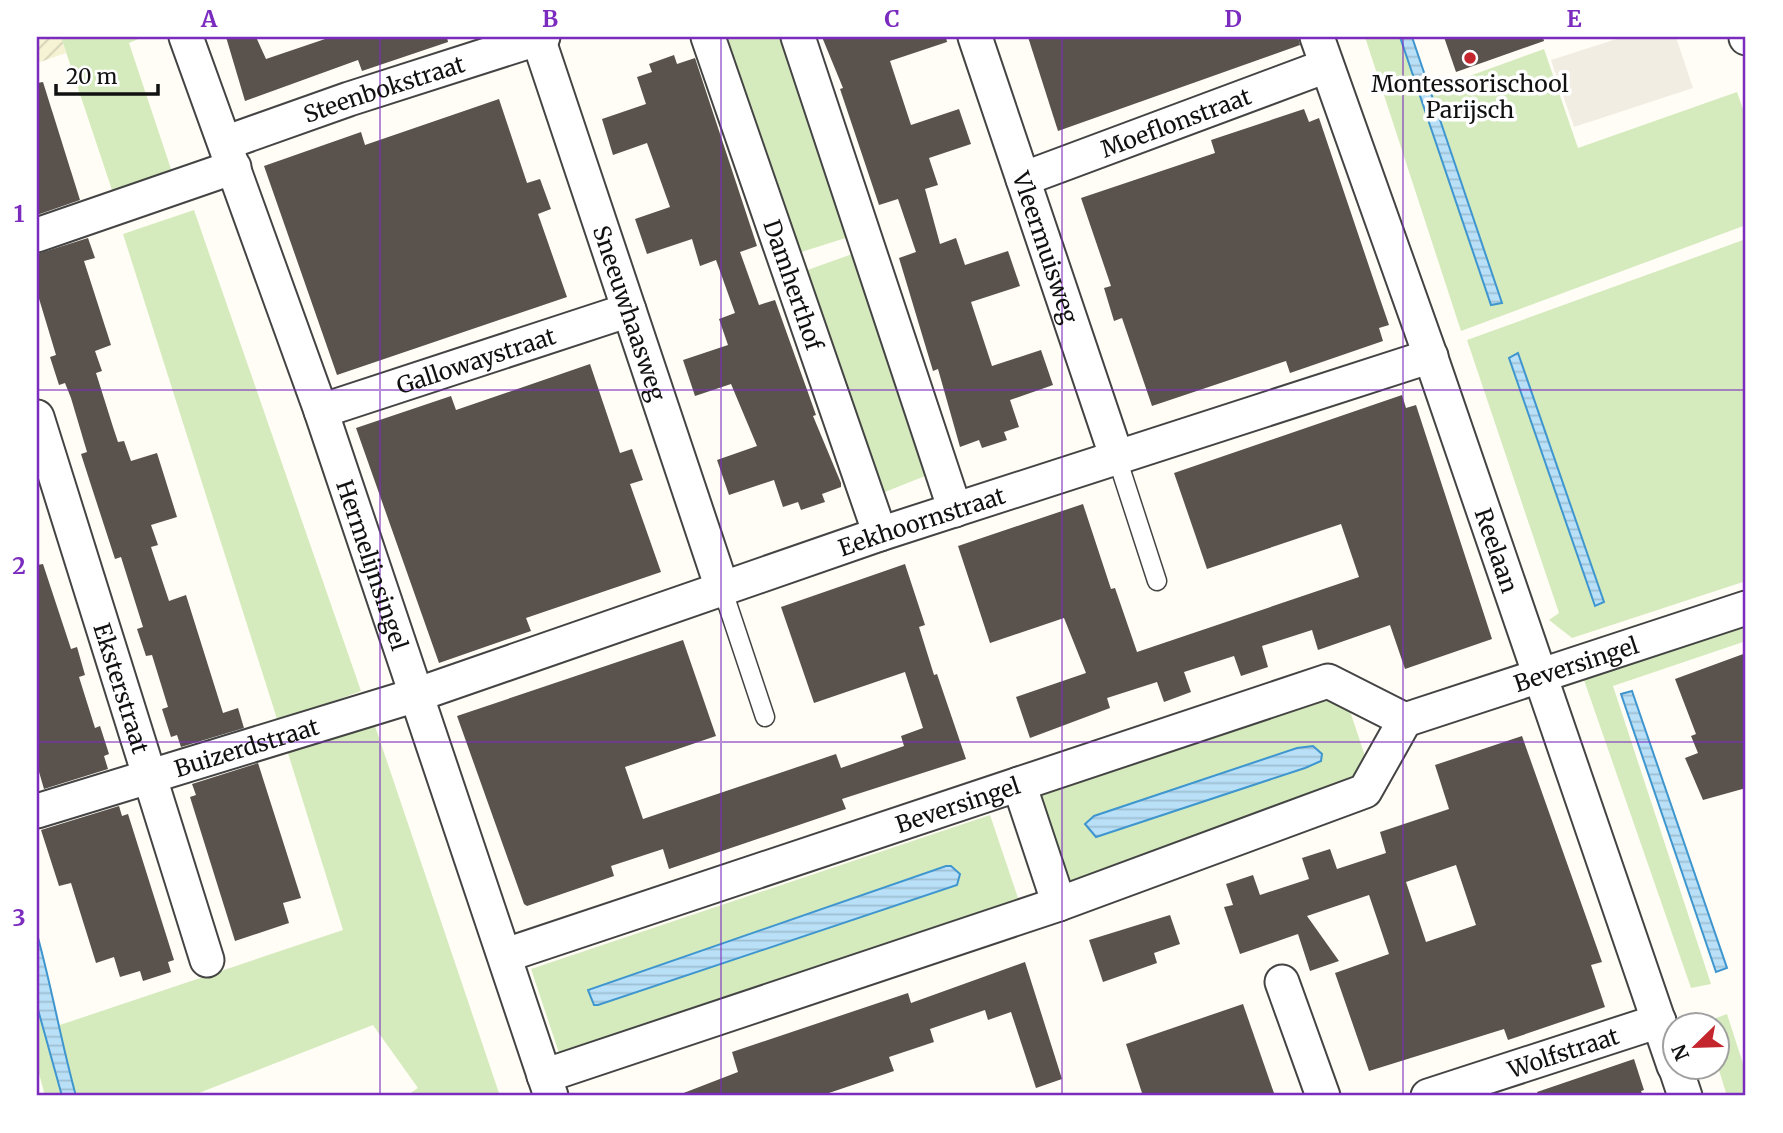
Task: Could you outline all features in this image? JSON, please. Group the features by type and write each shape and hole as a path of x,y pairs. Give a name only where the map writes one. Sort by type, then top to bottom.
{"street":[{"name":"Hermelijnsingel","path":"186,37 321,411 506,956 547,1086"},
{"name":"Damherthof","path":"708,37 880,534"},
{"path":"798,37 955,510"},
{"name":"Vleermuisweg","path":"975,37 1117,458"},
{"name":"Steenbokstraat","path":"37,234 229,155 349,99 541,38"},
{"name":"Sneeuwhaasweg","path":"541,38 722,588"},
{"name":"Moeflonstraat","path":"1023,179 1322,51"},
{"name":"Reelaan","path":"1322,51 1431,356 1659,1021"},
{"name":"Gallowaystraat","path":"321,411 629,310"},
{"name":"Eekhoornstraat","path":"416,695 880,534 1431,356"},
{"name":"Eksterstraat","path":"37,417 207,960"},
{"name":"Beversingel","path":"506,956 1328,681 1405,720 1746,608"},
{"name":"Buizerdstraat","path":"37,811 416,695"},
{"path":"547,1086 1059,904 1365,791 1405,720"},
{"path":"1018,784 1059,904"},
{"path":"1282,982 1323,1096"},
{"name":"Wolfstraat","path":"1428,1096 1659,1021"}],"lane":[{"path":"1117,458 1157,581"},
{"path":"722,588 765,717"}],"shaded area":[{"path":"37,37 61,37 66,53 37,63"},
{"path":"1623,37 1676,37 1693,88 1574,127 1551,60"}],"green space":[{"path":"61,37 143,37 129,43 171,169 113,193"},
{"path":"721,37 784,37 852,236 795,254"},
{"path":"1365,37 1400,37 1502,303 1431,90 1544,49 1578,148 1737,92 1746,118 1746,225 1461,331"},
{"path":"194,210 361,691 278,722 123,234"},
{"path":"1746,239 1746,581 1572,638 1549,620 1559,613 1467,340"},
{"path":"855,253 925,476 880,494 802,272"},
{"path":"1746,625 1746,641 1613,686 1711,984 1691,988 1584,680"},
{"path":"1330,699 1349,708 1369,768 1360,788 1067,886 1036,796"},
{"path":"374,723 500,1096 406,1096 418,1088 373,1025 191,1096 76,1096 57,1026 343,930 287,750"},
{"path":"990,815 1020,904 561,1059 531,969","holes":["946,866 956,885 598,1005 594,1005 588,990"]},
{"path":"37,1006 62,1096 45,1096 37,1066"},
{"path":"1730,1023 1746,1073 1746,1096 1727,1096 1722,1080 1730,1080"}],"water":[{"path":"1400,37 1412,37 1502,303 1491,305"},
{"path":"1518,353 1604,602 1595,606 1509,358"},
{"path":"1632,691 1727,968 1716,972 1621,694"},
{"path":"1313,746 1322,754 1321,761 1305,768 1096,837 1085,824 1094,816 1297,748"},
{"path":"951,866 960,874 957,885 598,1005 594,1005 588,990"},
{"path":"37,934 76,1096 62,1096 37,1006"}],"building":[{"path":"226,37 256,37 266,59 331,37 447,37 448,42 362,71 358,60 245,101"},
{"path":"822,37 946,37 947,42 890,61 911,125 959,109 971,144 929,158 938,185 925,189 940,244 956,238 965,265 1008,251 1020,286 971,302 992,366 1041,350 1053,385 1010,400 1019,427 1004,432 1007,440 982,448 979,440 960,447 938,369 933,371 899,258 916,252 898,199 879,205 840,89 843,88"},
{"path":"1028,37 1298,37 1300,45 1058,131"},
{"name":"Montessorischool Parijsch","path":"1444,37 1543,37 1544,41 1456,72"},
{"path":"674,55 677,64 695,58 757,246 740,252 759,305 775,300 816,415 813,416 841,483 841,487 822,494 825,502 801,510 798,502 783,507 774,480 729,495 717,460 757,446 731,384 695,396 683,360 728,345 719,319 735,313 716,260 700,266 692,239 647,254 635,219 670,207 647,143 613,155 602,119 646,104 637,77 652,72 649,64"},
{"path":"43,82 80,200 37,215 37,83"},
{"path":"499,99 527,183 540,179 551,209 538,214 567,297 337,375 264,166 361,132 365,145"},
{"path":"1304,109 1309,122 1319,118 1389,325 1379,328 1383,341 1290,373 1286,361 1152,406 1122,318 1114,321 1104,288 1111,286 1081,198 1215,153 1211,140"},
{"path":"88,238 95,258 84,261 111,345 95,351 102,371 96,373 113,427 118,442 124,441 131,461 157,453 177,517 151,525 158,545 151,547 169,601 186,595 223,713 238,708 244,728 181,747 177,735 171,737 162,709 168,707 152,655 146,656 137,629 143,627 121,557 115,559 81,454 87,452 71,398 65,383 59,385 50,357 56,355 37,292 37,254"},
{"path":"590,364 620,453 632,449 643,480 630,484 661,572 526,618 531,631 439,663 356,428 451,396 456,410"},
{"path":"1402,395 1406,408 1416,405 1492,639 1405,669 1390,625 1318,650 1312,630 1262,646 1268,667 1241,676 1234,656 1184,672 1191,692 1164,702 1157,682 1107,698 1110,708 1030,738 1016,697 1086,673 1064,618 990,643 958,546 1083,504 1111,589 1115,588 1137,652 1359,577 1341,524 1207,569 1174,473"},
{"path":"43,564 71,649 77,647 85,675 79,677 95,728 100,726 109,754 104,756 108,769 44,789 37,765 37,565"},
{"path":"905,564 925,625 919,627 934,675 937,674 966,759 842,799 846,809 669,869 663,849 611,866 614,876 527,906 524,904 457,716 683,640 716,736 625,767 643,819 836,754 841,768 904,746 901,736 923,728 905,672 814,703 781,607"},
{"path":"1746,653 1746,788 1703,800 1685,758 1698,753 1691,736 1696,734 1675,679"},
{"path":"1522,736 1602,962 1591,965 1605,1007 1508,1040 1504,1029 1369,1071 1335,973 1389,954 1369,895 1307,916 1339,961 1310,971 1298,934 1240,954 1224,907 1233,905 1226,884 1253,875 1260,895 1309,879 1302,858 1330,849 1337,869 1386,853 1380,832 1449,809 1435,765","holes":["1456,865 1476,925 1426,942 1406,882"]},
{"path":"258,763 301,898 283,903 289,923 235,941 190,797 196,795 192,784"},
{"path":"119,806 122,816 128,814 174,960 168,962 171,972 143,981 140,971 120,977 114,957 96,963 71,883 59,886 41,830"},
{"path":"1170,915 1180,944 1154,953 1157,963 1103,982 1089,940"},
{"path":"1025,962 1062,1079 1036,1088 1011,1012 988,1020 985,1010 930,1029 934,1042 889,1057 894,1071 820,1096 681,1094 738,1072 732,1052 908,993 911,1003"},
{"path":"1243,1004 1275,1096 1143,1096 1126,1044"},
{"path":"1634,1059 1644,1090 1641,1091 1643,1096 1538,1096 1537,1092"}],"place":[{"name":"Montessorischool Parijsch","path":"1470,58"}]}
